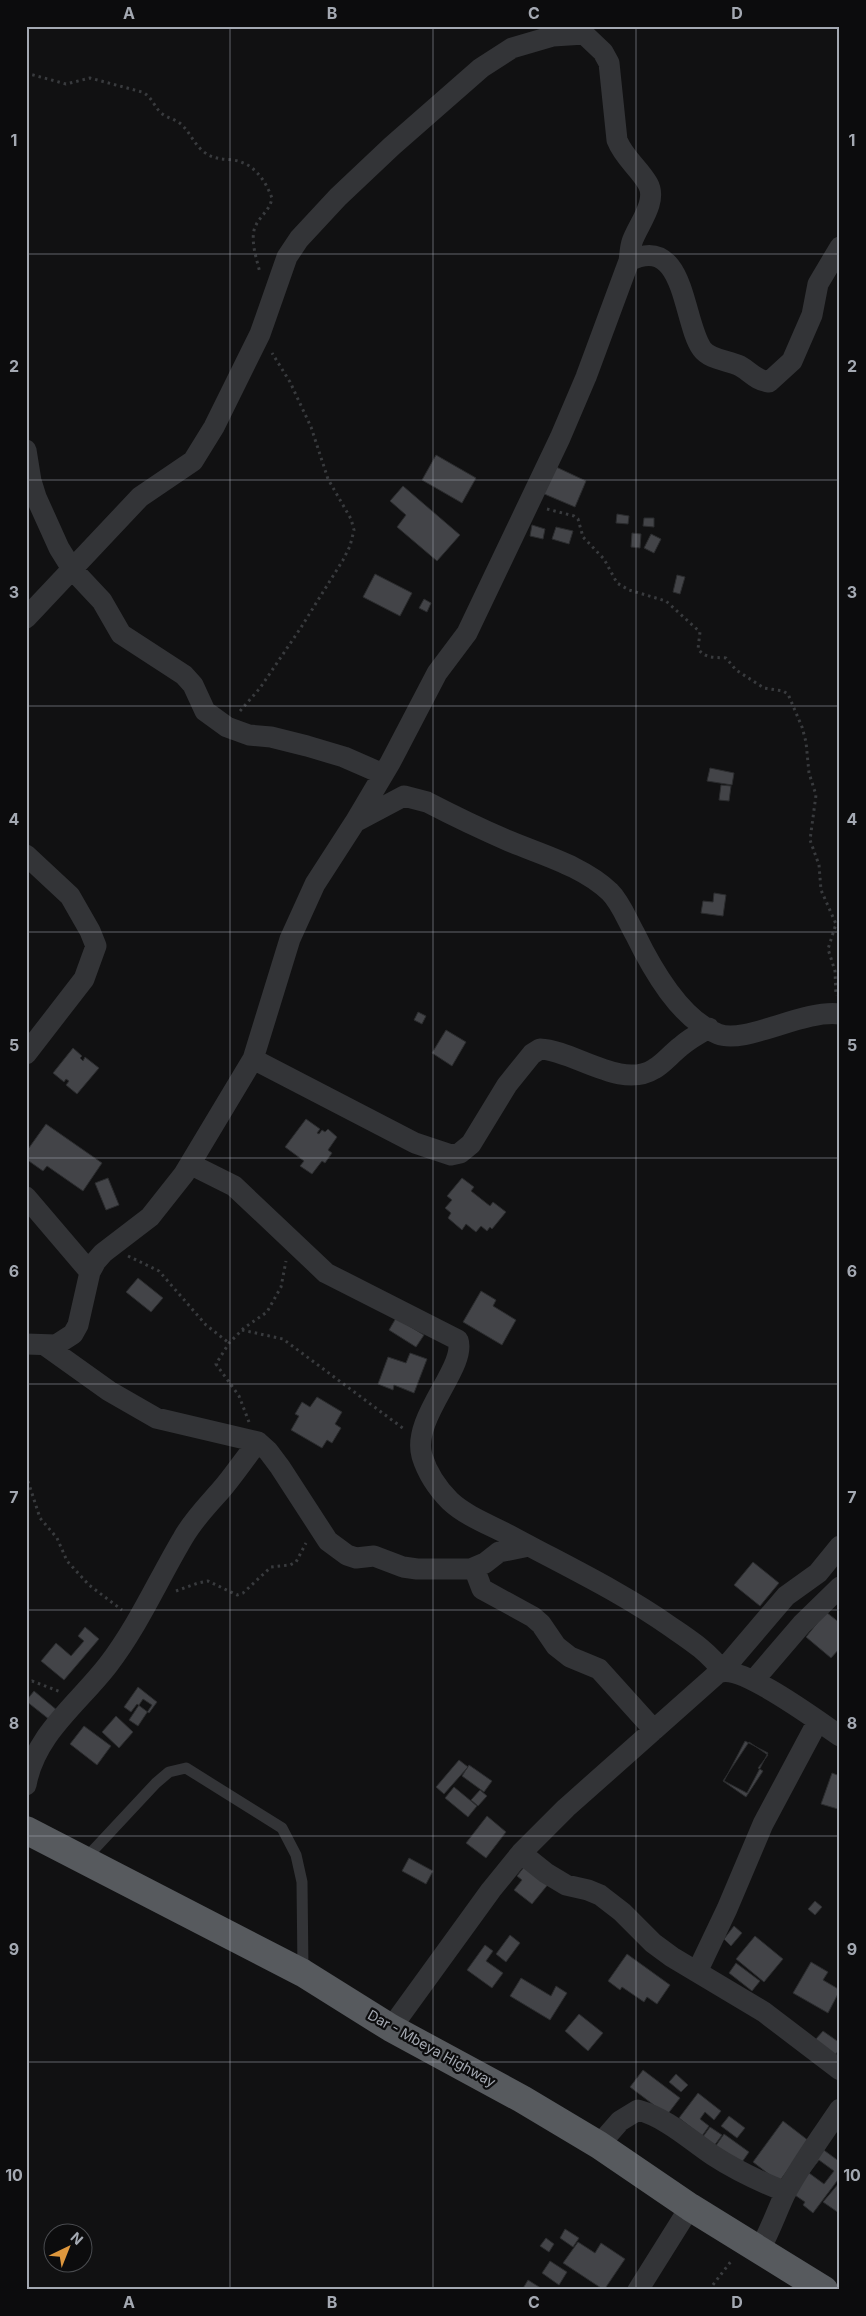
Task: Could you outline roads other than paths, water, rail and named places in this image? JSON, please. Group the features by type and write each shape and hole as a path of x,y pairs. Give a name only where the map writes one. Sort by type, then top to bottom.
{"highway":[{"name":"Dar - Mbeya Highway","path":"26,1830 83,1861 303,1972 391,2028 522,2099 599,2145 690,2207 824,2290"}],"street":[{"path":"26,618 140,497 193,461 214,427 262,329 287,257 299,239 338,197 392,146 481,68 512,48 553,36 584,34 603,52 608,63 617,140 621,152 643,175 650,187 651,196 631,244 629,261 586,378 467,633 437,673 384,774 315,884 298,918 253,1059 190,1164 150,1217 96,1261 90,1272 78,1325 73,1334 56,1345 36,1345"},
{"path":"629,261 643,256 656,258 669,264 677,278 694,332 702,348 708,355 742,367 760,381 769,382 792,361 812,314 818,284 840,247"},
{"path":"26,450 31,481 36,497 59,548 72,569 102,601 121,634 184,675 193,685 205,711 227,727 249,735 307,746 344,757 384,774"},
{"path":"355,822 388,803 404,796 412,797 566,865 594,880 609,892 619,904 658,976 679,1003 719,1034 739,1037 787,1021 829,1013 839,1014"},
{"path":"26,855 70,896 90,930 96,946 84,980 26,1054"},
{"path":"253,1059 415,1143 451,1154 460,1153 471,1144 507,1085 532,1054 540,1049 561,1053 606,1070 631,1075 643,1074 654,1070 691,1037 709,1028"},
{"path":"190,1164 234,1186 326,1273 458,1340 460,1348 458,1358 435,1399 423,1432 422,1442 422,1455 432,1477 452,1502 529,1546 576,1569 653,1614 693,1642 714,1660 722,1671 754,1680 840,1736"},
{"path":"26,1197 90,1272"},
{"path":"36,1345 156,1418 254,1441 268,1451 280,1467 322,1532 340,1551 356,1558 374,1556 403,1567 417,1569 474,1568 485,1563 499,1552 529,1546"},
{"path":"26,1785 29,1770 45,1738 108,1666 148,1602 197,1516 222,1489 254,1441"},
{"path":"391,2028 491,1890 521,1853 566,1808 713,1676 722,1671 782,1600 797,1586 818,1573 840,1546"},
{"path":"474,1568 482,1590 533,1617 541,1624 556,1646 570,1657 599,1669 654,1730"},
{"path":"754,1680 802,1624 840,1587"},
{"path":"697,1972 764,1824 818,1721"},
{"path":"521,1853 566,1885 600,1895 622,1912 653,1943 764,2012 840,2070"},
{"path":"753,2246 772,2229 786,2192 840,2109"},
{"path":"599,2145 620,2121 638,2110 661,2120 713,2155 754,2179 786,2192"},
{"path":"638,2290 690,2207"}],"lane":[{"path":"83,1861 156,1783 169,1772 186,1768 282,1828 296,1855 302,1882 303,1972"}]}
